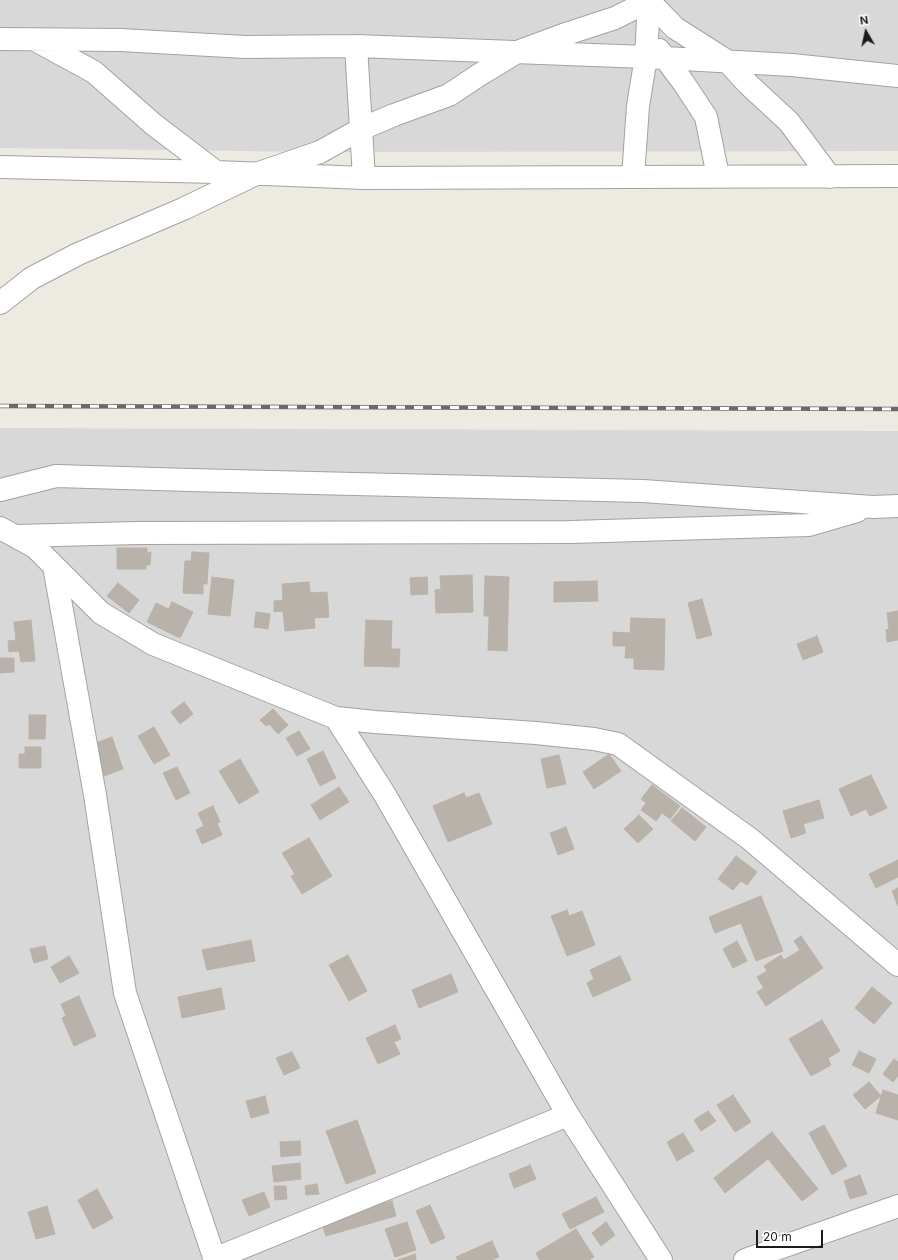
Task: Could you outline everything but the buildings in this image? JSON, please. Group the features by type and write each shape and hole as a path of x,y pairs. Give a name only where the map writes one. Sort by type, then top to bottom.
{"street":[{"path":"633,177 638,106 653,50 649,1"},
{"path":"0,303 32,278 78,254 183,209 256,174 320,152 361,129 449,95 517,52 615,18 649,1"},
{"path":"649,1 675,28 727,62 748,84 789,122 830,176"},
{"path":"0,39 120,40 245,47 356,46 517,52 653,50 727,62 792,65 898,76"},
{"path":"34,39 94,72 153,124 216,172"},
{"path":"356,46 364,178"},
{"path":"653,50 706,117 718,176"},
{"path":"0,167 216,172 364,178 898,176"},
{"path":"0,490 56,476 643,492 873,506 898,506"},
{"path":"700,528 724,497"},
{"path":"7,532 548,532 809,525 873,506"},
{"path":"7,532 35,547 101,613 154,644 336,718 536,733 594,739 618,744 750,838 898,965"},
{"path":"54,566 95,795 125,993 214,1260 568,1115"},
{"path":"336,718 385,795 568,1115 661,1260"},
{"path":"745,1260 898,1206"}],"shaded area":[{"path":"0,0 898,0 898,151 320,152 0,148"},
{"path":"0,428 898,431 898,1260 0,1260"}],"railway":[{"path":"0,406 898,409"}]}
